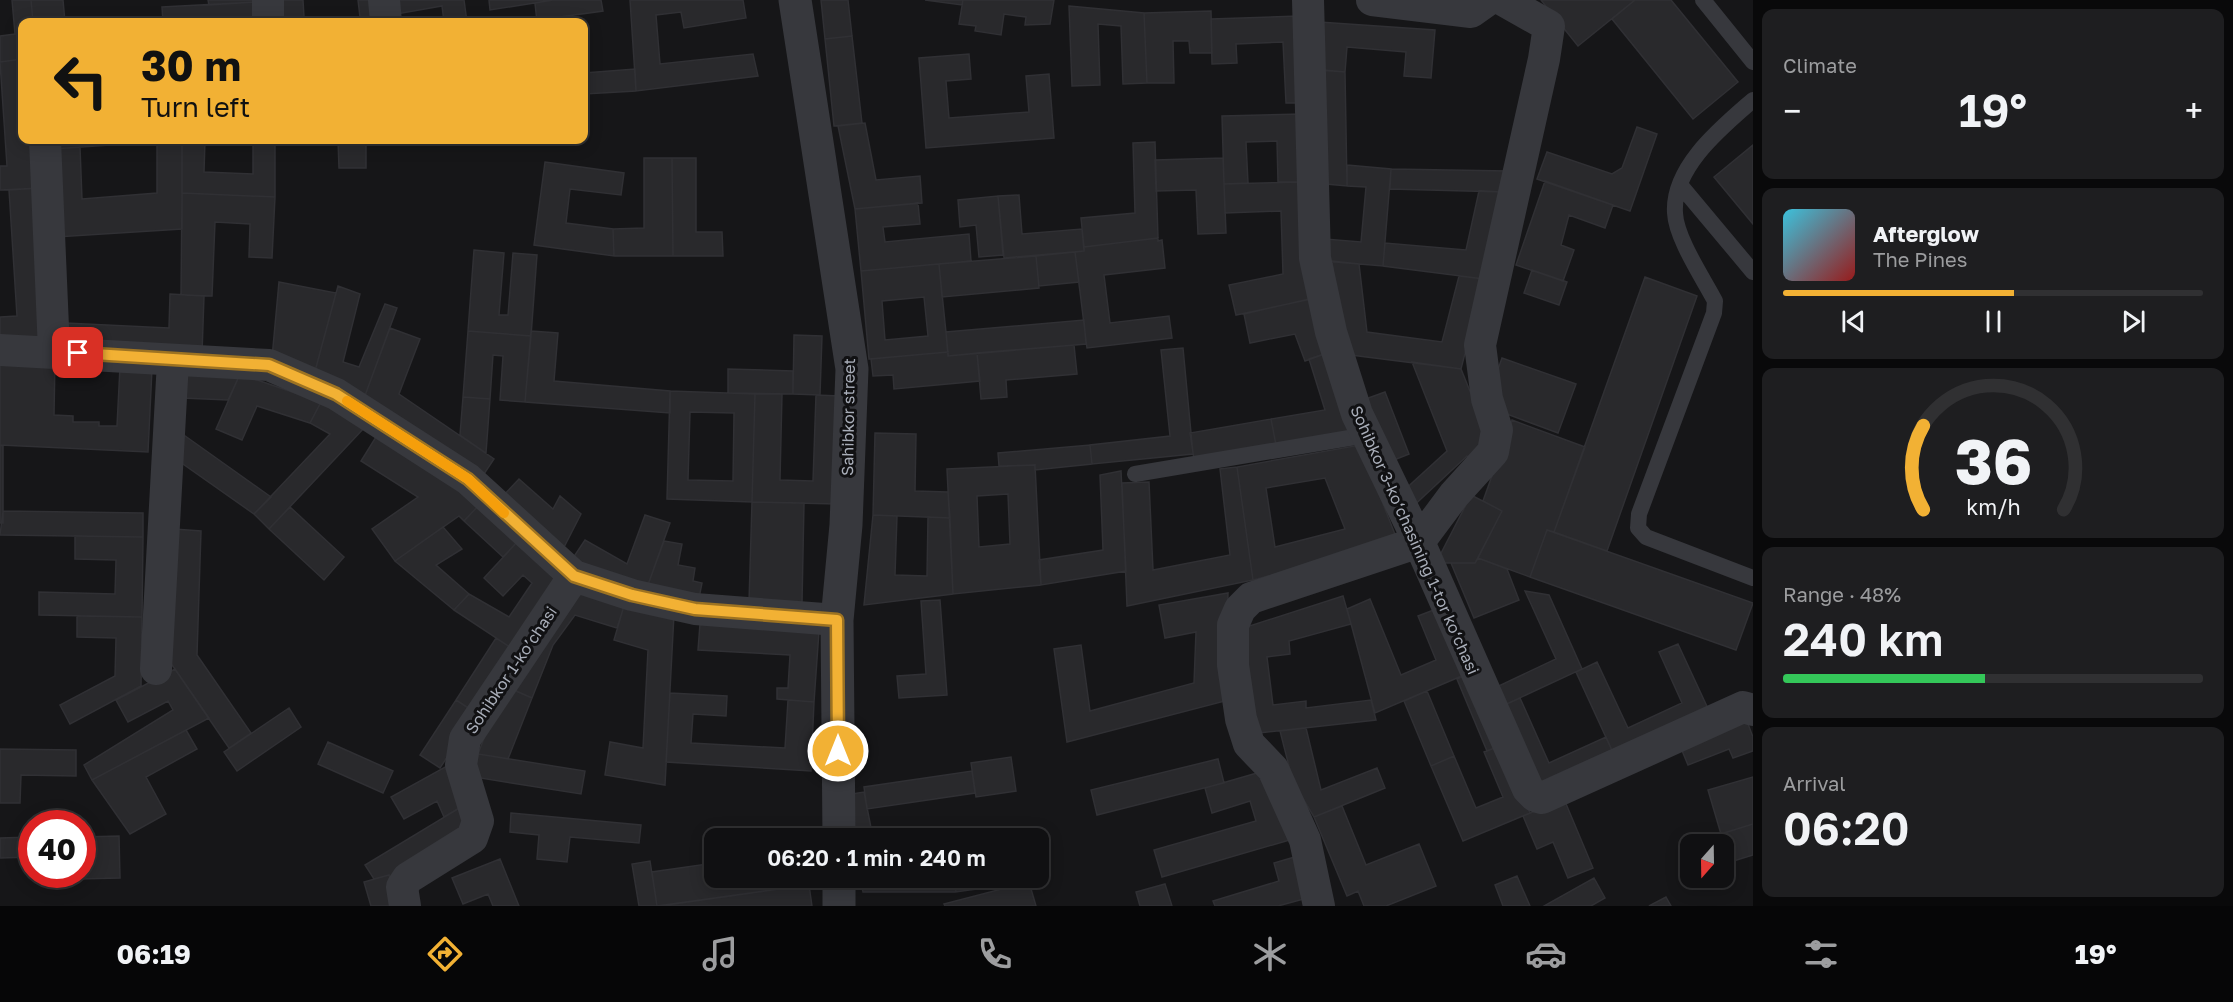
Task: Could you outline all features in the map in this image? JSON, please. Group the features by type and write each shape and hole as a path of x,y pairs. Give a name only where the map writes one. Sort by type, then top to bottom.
{"street":[{"path":"268,0 268,18"},
{"path":"384,0 386,18"},
{"name":"Sahibkor street","path":"795,0 852,369 846,525 837,620 839,828"},
{"name":"Sohibkor 3-ko‘chasining 1-tor ko‘chasi","path":"1308,0 1315,258 1331,332 1357,414 1419,542 1517,770 1535,796 1542,798 1743,707 1753,710"},
{"path":"1372,0 1471,12 1488,0"},
{"path":"1319,906 1305,840 1273,769 1249,744 1241,718 1233,665 1233,625 1240,609 1251,598 1419,542 1454,495 1493,452 1497,430 1487,399 1480,345 1544,59 1549,26 1503,0"},
{"path":"45,144 54,351"},
{"path":"0,350 54,351 269,365 336,394 468,479 574,576 632,595 695,609 837,620"},
{"path":"156,669 173,360"},
{"name":"Sohibkor 1-koʼchasi","path":"405,906 402,887 408,878 472,838 477,831 478,821 461,765 465,739 574,576"},
{"path":"839,888 839,906"}],"lane":[{"path":"1703,0 1753,62"},
{"path":"1753,100 1697,152 1677,195 1675,214 1681,235 1715,301 1713,313 1639,514 1638,528 1646,537 1753,578"},
{"path":"1681,186 1753,272"},
{"path":"1135,474 1367,435"}],"building":[{"path":"12,0 31,0 33,18 18,18 18,60 0,62 0,36 15,34"},
{"path":"31,0 63,0 65,18 33,18"},
{"path":"208,0 258,0 258,2 209,5"},
{"path":"278,0 303,0 304,17 360,17 358,0 380,0 382,18 278,18"},
{"path":"394,0 464,0 466,18 444,18 442,6 397,14"},
{"path":"489,0 553,0 490,10"},
{"path":"553,0 601,0 603,11 560,18 537,18 535,3"},
{"path":"630,0 743,0 746,18 684,28 681,12 656,15 660,64 753,54 758,76 636,91"},
{"path":"821,0 848,0 852,36 825,39"},
{"path":"925,0 963,0 962,5"},
{"path":"963,0 1054,0 1050,24 1025,25 1026,17 1004,14 1001,35 975,31 976,26 959,24"},
{"path":"1541,0 1635,0 1578,46"},
{"path":"1635,0 1671,0 1738,82 1693,119 1612,19"},
{"path":"258,2 259,18 163,18 162,7"},
{"path":"1069,6 1144,13 1147,83 1123,84 1121,26 1098,24 1100,85 1072,86"},
{"path":"1211,11 1212,53 1190,53 1189,41 1173,41 1174,83 1147,83 1144,13"},
{"path":"1298,16 1301,103 1286,103 1283,42 1236,44 1237,63 1212,64 1211,19"},
{"path":"1319,22 1435,30 1431,78 1404,76 1406,52 1347,47 1345,72 1317,70"},
{"path":"852,36 862,123 834,126 825,39"},
{"path":"969,54 971,79 946,81 949,118 1029,112 1026,76 1049,74 1054,138 926,148 919,58"},
{"path":"18,60 18,144 36,144 40,188 0,190 0,166 7,166 0,62"},
{"path":"635,69 636,91 588,94 588,73"},
{"path":"1324,70 1345,72 1347,186 1326,184"},
{"path":"1302,114 1304,182 1278,182 1277,141 1246,142 1248,183 1224,184 1222,116"},
{"path":"865,123 876,180 920,176 922,203 855,209 838,126"},
{"path":"1637,127 1657,134 1630,211 1537,179 1547,152 1612,174 1622,168"},
{"path":"1155,142 1158,238 1084,247 1081,218 1135,213 1133,143"},
{"path":"54,144 125,144 54,149"},
{"path":"157,144 182,144 182,229 56,237 54,149 80,147 82,199 157,193"},
{"path":"182,144 205,144 204,172 253,174 253,144 275,144 275,197 182,193"},
{"path":"338,144 366,144 366,168 339,168"},
{"path":"1753,145 1753,224 1714,177"},
{"path":"644,158 672,158 673,256 614,256 613,229 644,228"},
{"path":"672,158 696,158 696,232 722,232 723,256 673,256"},
{"path":"1223,158 1226,233 1198,234 1196,190 1156,191 1155,160"},
{"path":"545,162 624,173 621,195 570,189 566,223 613,229 614,256 534,245"},
{"path":"1347,165 1391,169 1383,266 1323,261 1325,239 1361,242 1366,187 1347,186"},
{"path":"1391,169 1508,171 1504,192 1390,189"},
{"path":"1545,181 1613,205 1605,228 1569,215 1561,245 1574,250 1563,281 1516,265"},
{"path":"1304,182 1312,299 1236,315 1229,285 1283,274 1281,211 1225,213 1224,184"},
{"path":"40,188 51,342 0,344 0,317 17,316 9,190"},
{"path":"1479,191 1504,192 1484,279 1383,266 1385,243 1466,250"},
{"path":"182,193 275,197 272,258 249,257 250,224 215,222 212,296 181,295"},
{"path":"1019,195 1022,234 1082,229 1084,251 1004,258 998,196"},
{"path":"998,196 1003,255 979,257 976,225 960,227 958,200"},
{"path":"918,203 920,224 883,227 885,242 969,234 971,261 861,271 855,209"},
{"path":"1158,238 1158,241 1162,240 1165,268 1104,275 1110,323 1169,316 1172,338 1087,348 1075,252 1084,251 1084,247"},
{"path":"474,250 504,253 499,315 508,315 513,253 537,255 531,336 468,331"},
{"path":"1075,252 1079,282 1039,286 1036,256"},
{"path":"1036,256 1039,288 942,297 939,264"},
{"path":"1332,261 1359,264 1367,332 1442,342 1459,276 1484,279 1461,369 1343,354"},
{"path":"939,264 948,352 869,359 861,271","holes":["924,297 928,336 885,340 882,301"]},
{"path":"1532,270 1567,282 1559,305 1524,293"},
{"path":"1645,277 1697,296 1607,551 1554,532"},
{"path":"279,282 336,293 314,375 272,358"},
{"path":"338,286 360,294 343,362 359,367 385,304 397,308 363,401 314,375"},
{"path":"170,294 204,296 202,354 64,348 66,323 169,328"},
{"path":"1314,298 1333,351 1305,361 1295,334 1250,343 1244,314"},
{"path":"1084,320 1086,344 948,356 946,332"},
{"path":"390,328 420,339 399,394 494,459 480,480 363,401"},
{"path":"468,331 531,336 525,402 500,400 503,356 493,355 490,399 463,397"},
{"path":"531,331 558,333 554,381 670,391 670,413 525,402"},
{"path":"794,335 822,336 820,395 793,394"},
{"path":"1074,345 1077,374 1006,380 1007,397 981,399 977,353"},
{"path":"1183,348 1193,454 1092,464 1090,445 1170,436 1161,350"},
{"path":"1333,351 1358,431 1276,445 1271,419 1325,410 1309,359"},
{"path":"948,352 948,356 977,353 980,381 894,389 893,375 873,376 871,359"},
{"path":"0,358 55,359 54,415 73,416 73,422 99,422 99,426 117,426 120,367 152,369 148,452 0,445"},
{"path":"1502,358 1576,384 1558,433 1504,413 1497,372"},
{"path":"1412,362 1461,369 1490,441 1471,460 1467,456 1408,511 1400,494 1447,451"},
{"path":"728,369 793,371 793,394 728,393"},
{"path":"183,371 240,374 228,400 182,398"},
{"path":"240,374 321,402 310,423 257,406 242,440 216,429"},
{"path":"670,391 755,394 752,502 667,499","holes":["690,412 734,413 733,481 688,480"]},
{"path":"1385,392 1409,454 1384,464 1360,401"},
{"path":"755,394 782,394 780,480 813,481 816,395 840,396 837,504 752,502"},
{"path":"463,397 490,399 486,453 460,435"},
{"path":"321,402 366,426 269,529 254,514 330,434 310,423"},
{"path":"1271,419 1276,445 1194,459 1190,433"},
{"path":"1512,420 1585,447 1554,532 1547,530 1530,577 1478,558 1502,511 1483,501"},
{"path":"379,432 481,503 464,521 459,516 395,561 372,529 418,497 361,461"},
{"path":"181,433 271,497 254,514 173,457"},
{"path":"875,433 916,434 915,491 948,492 950,518 873,515"},
{"path":"0,445 3,446 3,523 0,523"},
{"path":"1090,445 1092,464 1035,470 1035,465 999,466 998,453"},
{"path":"1360,445 1398,542 1253,580 1237,467","holes":["1325,478 1345,529 1275,547 1266,488"]},
{"path":"1035,465 1041,585 953,594 947,469","holes":["1008,494 1010,544 979,547 977,496"]},
{"path":"1237,467 1253,580 1127,606 1122,483 1149,482 1153,570 1230,555 1220,469"},
{"path":"1121,471 1126,571 1041,585 1039,560 1103,550 1100,475"},
{"path":"519,479 553,509 560,496 581,514 562,551 502,497"},
{"path":"1471,495 1502,511 1475,563 1436,563"},
{"path":"752,502 804,503 802,603 749,602"},
{"path":"481,503 520,539 503,557 464,521"},
{"path":"290,507 344,557 324,580 269,529"},
{"path":"3,511 143,513 143,537 0,535"},
{"path":"645,515 670,523 644,596 571,561 585,540 627,564"},
{"path":"873,515 897,516 895,575 927,576 928,517 950,518 953,594 864,605"},
{"path":"443,527 462,549 436,565 469,594 454,610 395,561"},
{"path":"174,529 201,531 197,655 251,733 229,748 170,662"},
{"path":"1547,530 1753,603 1736,650 1530,577"},
{"path":"75,536 143,537 142,617 39,615 39,592 115,594 116,560 75,559"},
{"path":"520,539 563,582 516,651 454,610 469,594 509,617 532,583 523,575 503,596 484,578"},
{"path":"664,541 682,544 678,565 695,568 693,581 702,583 698,603 645,593"},
{"path":"1478,558 1507,569 1519,600 1474,618 1451,563 1475,563"},
{"path":"574,588 625,603 617,628 575,615 553,645 532,698 514,690"},
{"path":"1525,591 1549,595 1582,669 1498,708 1490,690 1556,659"},
{"path":"1228,593 1225,701 1067,742 1054,649 1081,645 1090,711 1194,683 1196,632 1165,638 1159,605"},
{"path":"1343,596 1351,624 1289,641 1290,654 1267,657 1273,705 1306,701 1306,708 1371,700 1376,720 1250,734 1237,630"},
{"path":"626,599 674,614 665,785 605,775 610,742 643,748 648,650 614,640"},
{"path":"1370,599 1401,675 1436,660 1418,616 1444,606 1471,672 1375,713 1347,609"},
{"path":"940,600 947,695 899,698 897,676 926,674 921,601"},
{"path":"77,616 142,617 141,686 70,724 60,705 115,676 116,638 77,637"},
{"path":"700,624 819,631 814,702 777,699 777,688 788,688 790,655 698,650"},
{"path":"496,638 516,651 476,713 456,700"},
{"path":"1678,644 1710,713 1615,757 1576,672 1597,662 1628,728 1682,703 1659,652"},
{"path":"175,669 209,718 92,780 84,765 173,710 168,701 128,722 116,700"},
{"path":"1471,672 1502,745 1487,751 1457,679"},
{"path":"504,686 532,698 508,759 478,754"},
{"path":"1427,691 1454,756 1431,766 1404,701"},
{"path":"670,693 727,696 726,716 693,714 691,743 785,748 788,700 814,702 811,771 666,762"},
{"path":"1520,698 1549,763 1606,737 1615,757 1538,796 1498,708"},
{"path":"456,700 476,713 440,768 420,755"},
{"path":"289,708 301,727 237,771 224,752"},
{"path":"1745,716 1753,737 1753,751 1733,758 1729,749 1688,765 1678,741"},
{"path":"1306,728 1321,790 1377,768 1385,788 1314,817 1293,782 1280,731"},
{"path":"186,730 197,749 146,777 166,814 130,834 92,780"},
{"path":"328,742 393,771 383,793 318,764"},
{"path":"1502,745 1530,813 1463,841 1431,766 1454,756 1476,808 1503,797 1484,752"},
{"path":"0,749 76,750 76,776 21,775 20,803 0,803"},
{"path":"478,754 585,771 581,794 474,777"},
{"path":"1011,757 1016,791 976,797 971,763"},
{"path":"1218,759 1224,783 1097,815 1091,790"},
{"path":"447,766 461,807 444,817 437,801 404,819 391,797"},
{"path":"972,771 975,793 867,809 864,787"},
{"path":"1264,771 1293,839 1162,877 1154,850 1256,821 1250,801 1212,813 1205,788"},
{"path":"1753,777 1753,824 1721,834 1708,790"},
{"path":"864,792 871,828 851,828 845,795"},
{"path":"1564,799 1593,868 1568,878 1553,842 1537,849 1523,816"},
{"path":"1342,806 1366,865 1419,844 1436,886 1386,906 1364,906 1358,891 1347,896 1314,817"},
{"path":"461,807 475,830 391,881 389,875 374,879 365,865"},
{"path":"511,813 641,825 639,843 570,837 567,862 537,859 539,835 510,832"},
{"path":"1753,824 1753,855 1734,861 1734,834 1720,834"},
{"path":"119,836 120,878 96,879 96,837"},
{"path":"18,837 18,857 0,858 0,838"},
{"path":"1298,856 1311,897 1278,906 1215,906 1213,901 1279,881 1274,863"},
{"path":"500,859 519,906 493,906 488,894 463,904 452,878"},
{"path":"650,861 657,906 639,906 632,864"},
{"path":"704,864 704,888 786,888 657,906 652,872"},
{"path":"389,875 398,906 371,906 364,882"},
{"path":"1517,876 1530,906 1503,906 1495,885"},
{"path":"1594,878 1605,898 1591,906 1544,906"},
{"path":"1165,884 1172,906 1140,906 1136,892"},
{"path":"786,888 809,888 812,906 660,906"},
{"path":"862,888 955,888 956,892 863,892"},
{"path":"955,888 976,889 956,892"},
{"path":"1006,888 1031,888 1036,906 945,906 944,904"},
{"path":"1666,897 1671,906 1649,906"}],"slow traffic":[{"path":"347,401 468,479 504,513"}],"route":[{"path":"78,353 269,365 336,394 468,479 574,576 632,595 695,609 837,620 838,751"}]}
